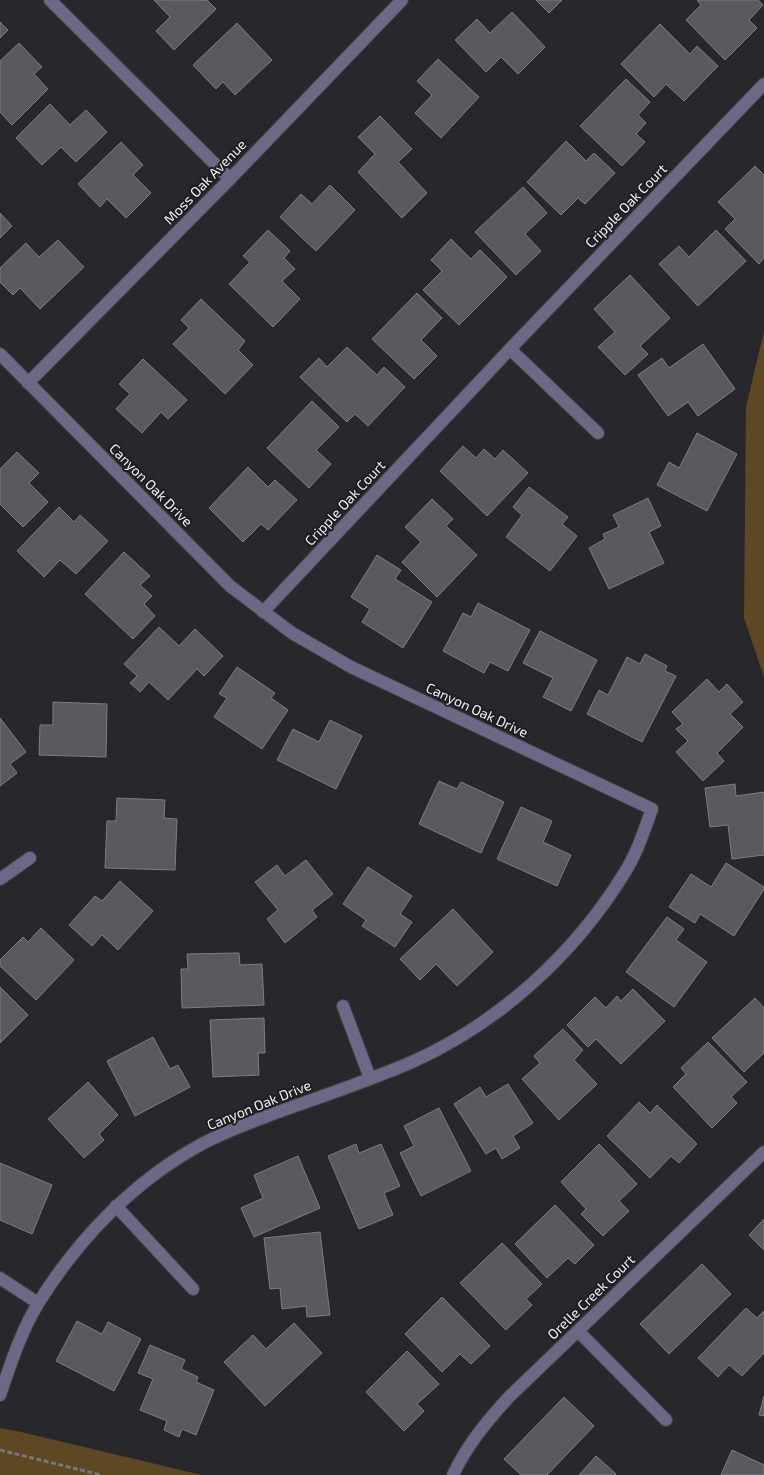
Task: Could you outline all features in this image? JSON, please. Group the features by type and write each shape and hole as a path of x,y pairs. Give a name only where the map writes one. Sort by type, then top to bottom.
{"street":[{"path":"50,0 230,178"},
{"name":"Moss Oak Avenue","path":"28,382 230,178 402,0"},
{"name":"Cripple Oak Court","path":"263,612 510,349 764,84"},
{"path":"510,349 598,433"},
{"name":"Canyon Oak Drive","path":"0,354 230,586 292,633 351,668 652,809 641,841 610,894 570,945 540,977 513,1000 448,1044 412,1062 232,1130 201,1144 170,1163 116,1206 76,1250 38,1303 21,1337 0,1395"},
{"path":"0,879 30,858"},
{"path":"344,1006 370,1078"},
{"name":"Orelle Creek Court","path":"453,1475 466,1450 492,1415 764,1152"},
{"path":"116,1206 192,1289"},
{"path":"0,1278 38,1303"},
{"path":"578,1331 666,1420"}],"path":[{"path":"0,1450 101,1475"}],"shaded area":[{"path":"764,331 764,677 744,618 746,407"},
{"path":"0,1428 21,1432 202,1475 0,1475"}],"building":[{"path":"154,0 207,0 216,9 174,50 156,31 170,17"},
{"path":"536,0 562,0 549,13"},
{"path":"697,0 758,0 763,5 749,20 757,28 725,60 686,20 701,5"},
{"path":"512,12 545,47 518,74 501,57 486,72 455,40 477,19 490,33"},
{"path":"0,22 8,30 0,38"},
{"path":"237,23 272,60 235,95 223,82 216,89 193,65"},
{"path":"660,24 690,54 697,46 718,66 684,101 666,84 654,97 621,64"},
{"path":"19,43 42,67 34,74 48,89 12,125 0,112 0,61"},
{"path":"438,59 479,97 441,138 415,113 432,95 417,81"},
{"path":"626,79 650,102 638,115 646,123 636,134 645,142 622,166 580,126"},
{"path":"50,104 70,125 86,110 107,132 76,162 61,147 42,165 16,138"},
{"path":"380,116 412,149 398,162 427,193 402,218 358,172 375,154 358,137"},
{"path":"566,141 586,161 594,153 615,173 585,204 578,198 561,215 527,182"},
{"path":"121,142 143,165 133,175 151,193 126,218 107,199 100,207 78,184"},
{"path":"755,166 764,175 764,258 759,264 725,229 735,219 718,202"},
{"path":"330,185 355,210 316,251 280,217 301,194 312,204"},
{"path":"523,187 547,213 525,234 541,251 516,275 475,232"},
{"path":"0,213 12,226 0,238"},
{"path":"268,230 290,251 284,258 295,269 282,281 300,299 273,327 229,284 250,262 243,256"},
{"path":"716,230 746,261 698,306 659,264 679,246 689,257"},
{"path":"451,239 471,259 480,250 507,277 459,325 423,290 442,271 431,260"},
{"path":"58,240 84,267 40,309 20,288 13,295 0,282 0,268 26,243 39,257"},
{"path":"630,275 670,318 640,346 648,354 625,375 598,347 615,332 594,309"},
{"path":"417,293 442,318 421,340 437,356 414,379 372,339"},
{"path":"201,299 245,341 238,350 253,365 225,394 173,344 189,328 181,320"},
{"path":"703,344 735,389 698,416 688,402 668,416 638,375 662,358 669,368"},
{"path":"347,347 377,375 384,367 405,387 368,426 355,414 347,422 300,377 319,358 327,367"},
{"path":"143,359 187,400 168,419 161,412 142,433 116,409 130,394 119,384"},
{"path":"312,401 339,427 316,450 331,464 309,488 267,448"},
{"path":"697,433 737,454 707,511 657,485 669,462 679,468"},
{"path":"463,446 476,458 484,449 495,459 503,450 528,473 487,516 440,471"},
{"path":"17,452 39,473 29,483 48,502 23,527 0,504 0,469"},
{"path":"248,467 268,487 275,480 297,500 268,530 261,524 243,542 209,508"},
{"path":"529,487 568,517 562,524 577,536 550,571 506,537 522,515 513,507"},
{"path":"648,498 661,526 649,532 664,563 609,589 589,548 605,539 603,534 619,527 613,515"},
{"path":"432,499 453,519 446,526 477,555 437,597 402,562 421,542 405,527"},
{"path":"59,507 74,522 80,515 108,541 76,574 60,560 44,577 17,551"},
{"path":"124,552 150,576 140,585 152,596 144,604 155,616 133,639 85,594"},
{"path":"377,555 401,570 395,579 432,602 403,648 362,622 370,609 351,597"},
{"path":"478,603 530,630 508,671 490,662 484,673 443,651 463,613 471,617"},
{"path":"159,627 179,646 195,629 223,656 204,676 197,669 168,700 149,682 140,692 130,683 137,676 124,664"},
{"path":"540,631 597,660 571,711 543,697 553,678 523,663"},
{"path":"645,654 667,666 665,671 676,676 642,742 587,714 599,690 608,695 627,657 640,664"},
{"path":"237,667 275,693 271,698 288,710 262,749 214,717 227,698 219,694"},
{"path":"707,679 719,692 727,684 743,702 730,714 743,727 717,753 724,761 703,781 676,752 688,741 676,729 683,724 672,712"},
{"path":"53,702 107,704 106,757 39,755 40,725 53,725"},
{"path":"0,718 26,752 10,764 17,773 0,786"},
{"path":"330,720 362,736 336,789 277,760 293,729 319,742"},
{"path":"439,781 457,789 461,782 504,802 481,853 419,824"},
{"path":"735,784 736,796 764,792 764,855 732,859 728,825 710,827 705,788"},
{"path":"117,798 165,800 164,818 177,819 175,870 105,868 107,821 116,821"},
{"path":"521,807 552,821 543,842 571,855 557,886 497,859"},
{"path":"306,860 333,894 312,910 317,917 285,943 267,919 278,910 255,882 277,865 285,876"},
{"path":"726,863 764,887 734,936 700,914 695,923 669,907 691,874 711,887"},
{"path":"368,867 412,896 400,914 412,922 395,947 362,926 366,920 343,904"},
{"path":"120,881 153,911 118,950 102,935 92,946 69,925 95,896 102,901"},
{"path":"453,909 493,952 457,986 436,964 420,980 400,959"},
{"path":"667,917 684,929 676,940 707,962 674,1007 626,972"},
{"path":"41,928 74,960 36,1000 0,966 0,960 23,937 28,942"},
{"path":"239,953 240,965 262,964 264,1005 182,1008 181,969 188,969 187,954"},
{"path":"0,987 28,1015 0,1043"},
{"path":"633,989 665,1021 621,1064 596,1039 588,1047 567,1025 595,997 606,1008 617,996 621,1001"},
{"path":"755,998 764,1008 764,1053 744,1072 712,1038"},
{"path":"264,1018 265,1053 258,1053 259,1075 213,1077 210,1020"},
{"path":"563,1029 583,1050 574,1060 597,1084 559,1120 522,1079 540,1063 534,1056"},
{"path":"153,1037 170,1069 178,1065 190,1087 135,1116 107,1061"},
{"path":"708,1042 747,1082 731,1097 737,1103 712,1128 673,1087 686,1074 681,1068"},
{"path":"88,1082 118,1115 99,1134 104,1140 84,1158 48,1119"},
{"path":"508,1084 533,1123 513,1136 520,1148 502,1159 496,1148 486,1154 454,1104 480,1087 486,1097"},
{"path":"639,1102 650,1113 657,1105 697,1144 679,1163 671,1156 650,1178 607,1136"},
{"path":"439,1108 471,1171 421,1196 400,1153 414,1146 404,1126"},
{"path":"356,1144 359,1153 381,1144 400,1186 384,1193 393,1215 359,1229 328,1156"},
{"path":"599,1144 637,1184 619,1201 629,1211 603,1236 581,1214 586,1209 561,1182"},
{"path":"298,1156 320,1208 254,1237 241,1208 263,1198 254,1175"},
{"path":"0,1163 52,1185 32,1234 0,1220"},
{"path":"555,1205 594,1245 575,1264 568,1258 547,1278 515,1244"},
{"path":"764,1219 764,1250 749,1235"},
{"path":"320,1232 330,1315 307,1317 306,1306 282,1309 280,1288 270,1289 264,1238"},
{"path":"502,1243 542,1284 526,1299 532,1305 506,1330 460,1283"},
{"path":"702,1264 731,1294 669,1354 640,1324"},
{"path":"442,1297 490,1346 471,1364 460,1354 442,1372 405,1334"},
{"path":"746,1308 757,1318 764,1311 764,1353 742,1376 729,1365 718,1377 698,1358"},
{"path":"77,1321 102,1334 108,1322 141,1339 114,1391 56,1361"},
{"path":"294,1323 322,1353 265,1406 224,1362 253,1335 266,1349"},
{"path":"150,1345 185,1360 181,1369 198,1377 196,1382 214,1390 196,1435 182,1429 179,1437 164,1430 167,1421 140,1410 153,1379 138,1373"},
{"path":"407,1351 439,1384 417,1404 424,1411 404,1431 366,1392"},
{"path":"764,1396 764,1416 759,1415"},
{"path":"564,1397 594,1426 547,1475 521,1475 504,1459"},
{"path":"732,1450 764,1465 764,1475 721,1475"},
{"path":"596,1456 616,1474 579,1475"}]}
